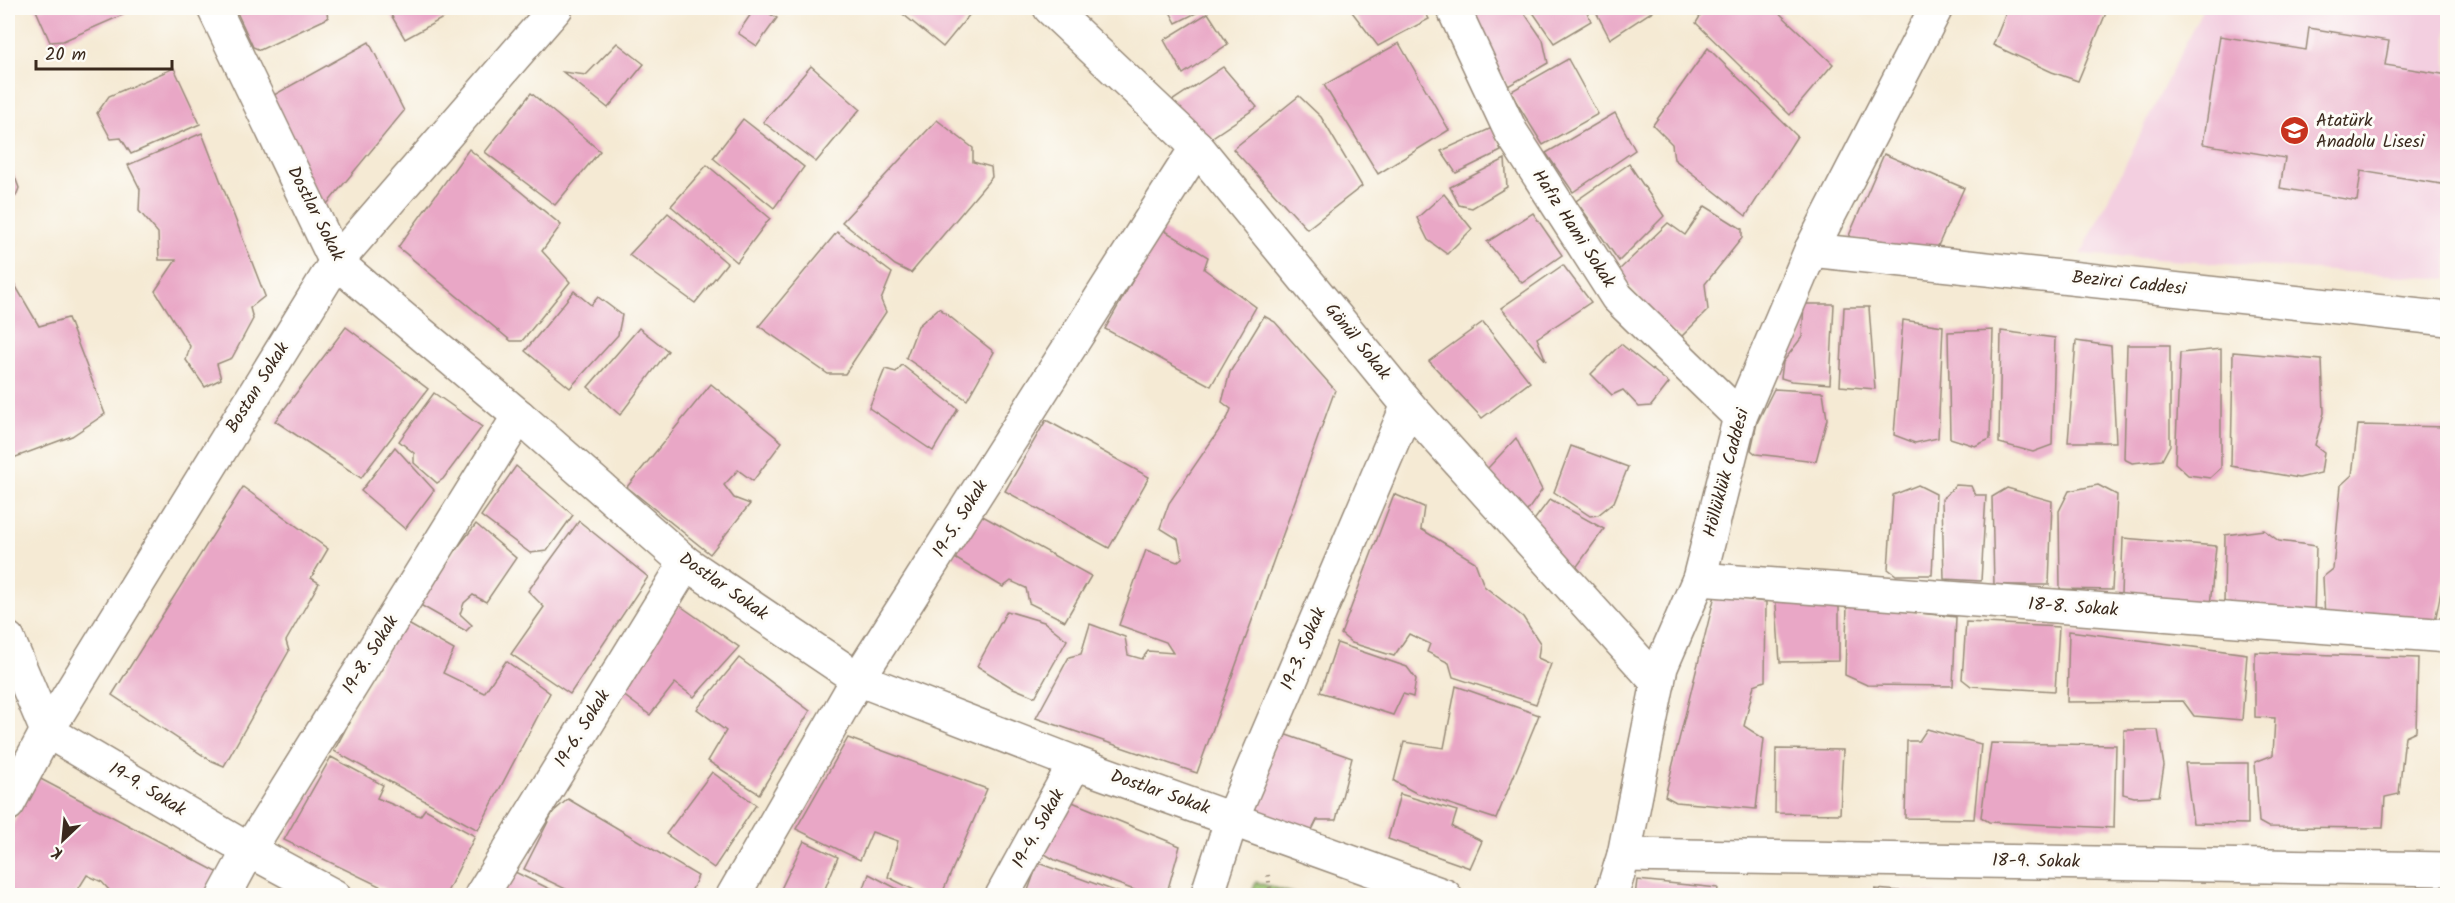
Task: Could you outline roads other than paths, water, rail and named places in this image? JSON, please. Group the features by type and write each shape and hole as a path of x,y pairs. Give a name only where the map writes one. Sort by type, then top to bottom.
{"street":[{"name":"Dostlar Sokak","path":"214,8 336,262 519,416 686,563 858,679 1076,763 1445,896"},
{"name":"Bostan Sokak","path":"8,804 47,731 336,262 556,8"},
{"name":"Gönül Sokak","path":"1050,8 1197,147 1408,405 1658,683"},
{"name":"Hafız Hami Sokak","path":"1453,8 1510,132 1617,297 1740,417"},
{"name":"Höllüklük Caddesi","path":"1611,896 1624,855 1660,667 1698,579 1740,417 1811,250 1936,8"},
{"name":"19-5. Sokak","path":"734,896 858,679 1197,147"},
{"name":"Bezirci Caddesi","path":"1811,250 2448,319"},
{"name":"19-3. Sokak","path":"1207,896 1232,818 1408,405"},
{"name":"19-8. Sokak","path":"224,896 249,850 519,416"},
{"name":"19-6. Sokak","path":"481,896 686,563"},
{"name":"18-8. Sokak","path":"1698,579 2448,636"},
{"path":"8,639 47,731"},
{"name":"19-9. Sokak","path":"47,731 249,850 334,896"},
{"name":"19-4. Sokak","path":"1002,896 1076,763"},
{"name":"18-9. Sokak","path":"1624,855 2448,869"}],"place":[{"name":"Atatürk Anadolu Lisesi","path":"2295,131"}]}
